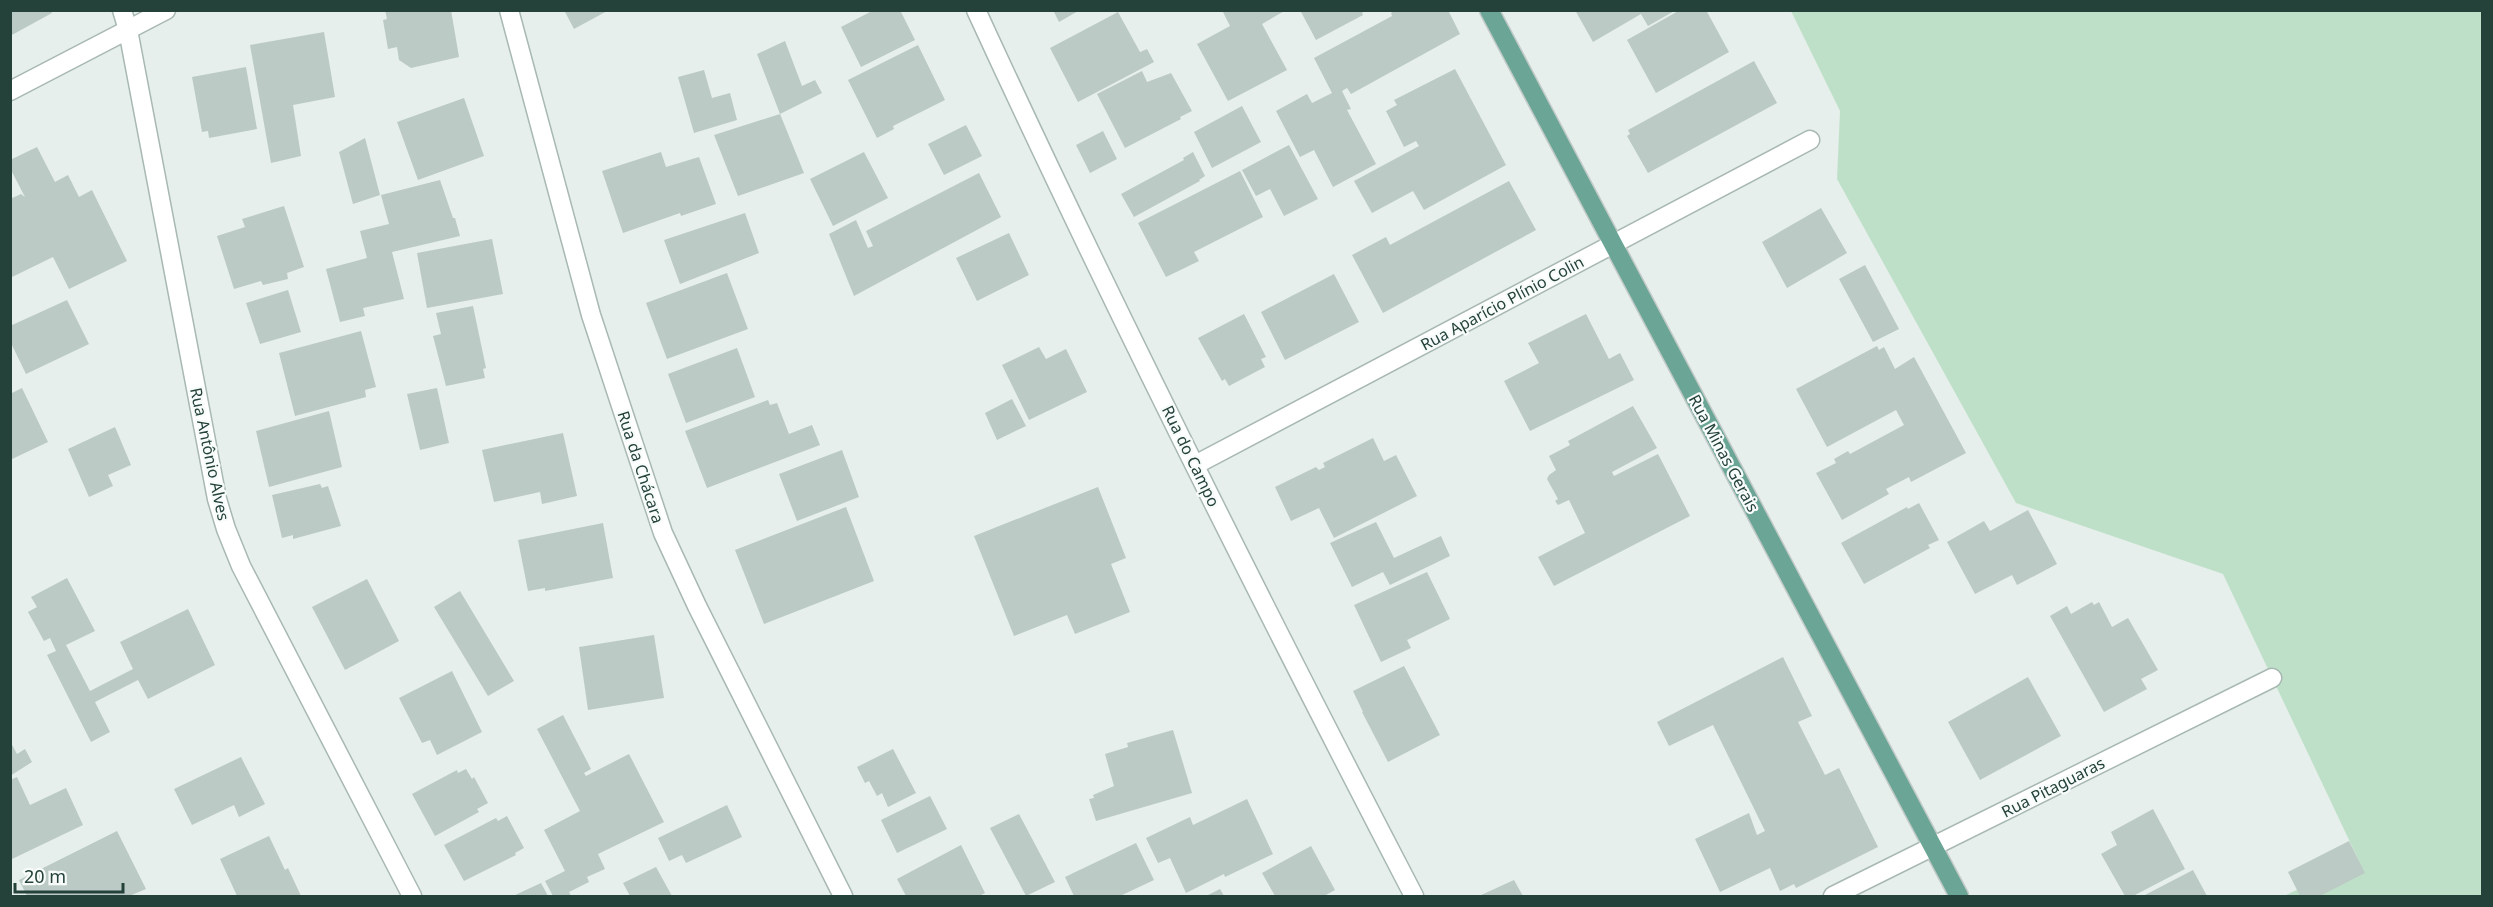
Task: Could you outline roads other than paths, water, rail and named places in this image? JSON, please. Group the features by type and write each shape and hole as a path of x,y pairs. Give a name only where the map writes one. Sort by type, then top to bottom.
{"main road":[{"name":"Rua Minas Gerais","path":"1489,10 1959,897"}],"street":[{"name":"Rua Antônio Alves","path":"122,10 128,30 217,499 226,529 241,566 412,897"},
{"path":"10,91 166,10"},
{"name":"Rua da Chácara","path":"509,10 591,315 663,533 697,606 843,897"},
{"name":"Rua do Campo","path":"976,10 1195,465 1317,710 1414,897"},
{"name":"Rua Aparício Plínio Colin","path":"1195,465 1810,140"},
{"name":"Rua Pitaguaras","path":"1833,897 2272,678"}]}
